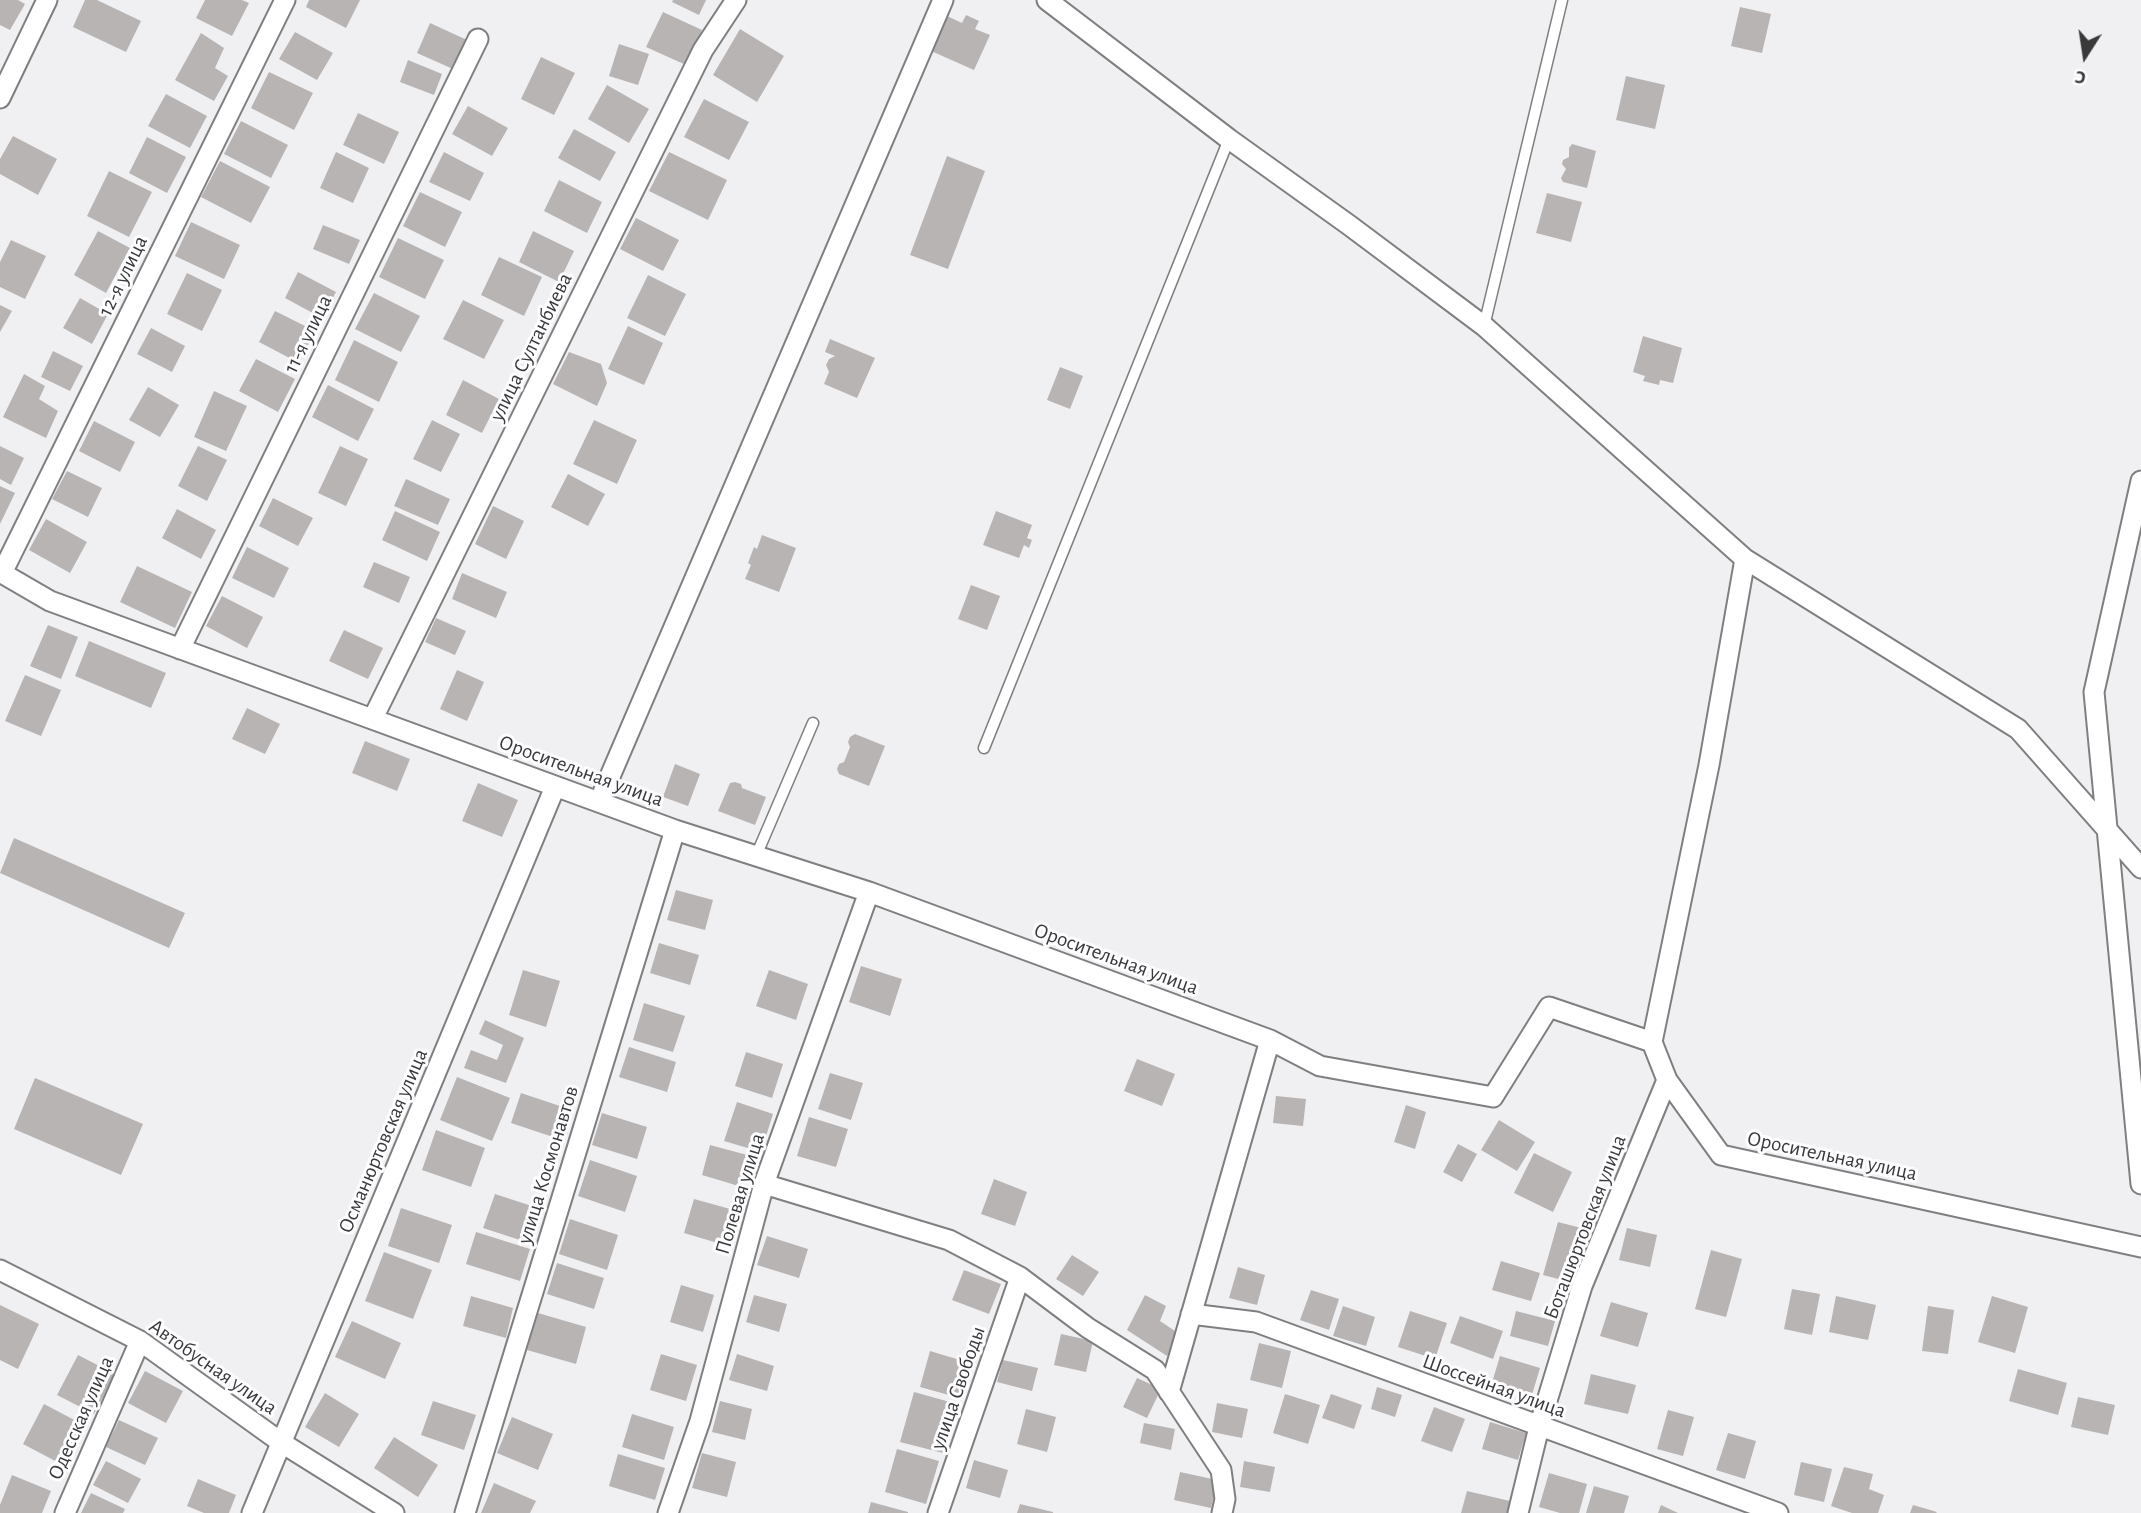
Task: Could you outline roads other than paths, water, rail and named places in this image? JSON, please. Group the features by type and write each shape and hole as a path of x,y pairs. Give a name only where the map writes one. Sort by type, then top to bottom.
{"street":[{"path":"0,98 47,0"},
{"name":"12-я улица","path":"1,572 285,0"},
{"name":"улица Султанбиева","path":"373,718 704,50 736,0"},
{"path":"599,802 943,0"},
{"path":"1046,0 1484,327 1745,559 2018,729 2141,868"},
{"name":"11-я улица","path":"180,649 478,39"},
{"path":"2141,481 2094,692 2141,1184"},
{"path":"1652,1042 1709,765 1745,559"},
{"name":"Оросительная улица","path":"1,572 50,601 675,830 869,892 1270,1040 1320,1066 1493,1097 1549,1007 1652,1042 1667,1080 1721,1155 2141,1247"},
{"name":"Османюртовская улица","path":"252,1513 555,787"},
{"name":"улица Космонавтов","path":"465,1513 675,830"},
{"name":"Полевая улица","path":"668,1513 700,1421 764,1184 869,892"},
{"path":"1170,1392 1270,1040"},
{"name":"Боташюртовская улица","path":"1518,1513 1539,1427 1582,1286 1667,1080"},
{"path":"764,1184 949,1240 1020,1277 1088,1328 1155,1370 1221,1470 1225,1499 1222,1513"},
{"name":"Автобусная улица","path":"0,1270 140,1340 282,1443 394,1513"},
{"name":"улица Свободы","path":"938,1513 1020,1277"},
{"name":"Шоссейная улица","path":"1191,1314 1256,1322 1758,1510 1778,1513"},
{"name":"Одесская улица","path":"65,1513 140,1340"}],"lane":[{"path":"1484,327 1562,0"},
{"path":"984,748 1229,139"},
{"path":"756,856 813,723"}]}
